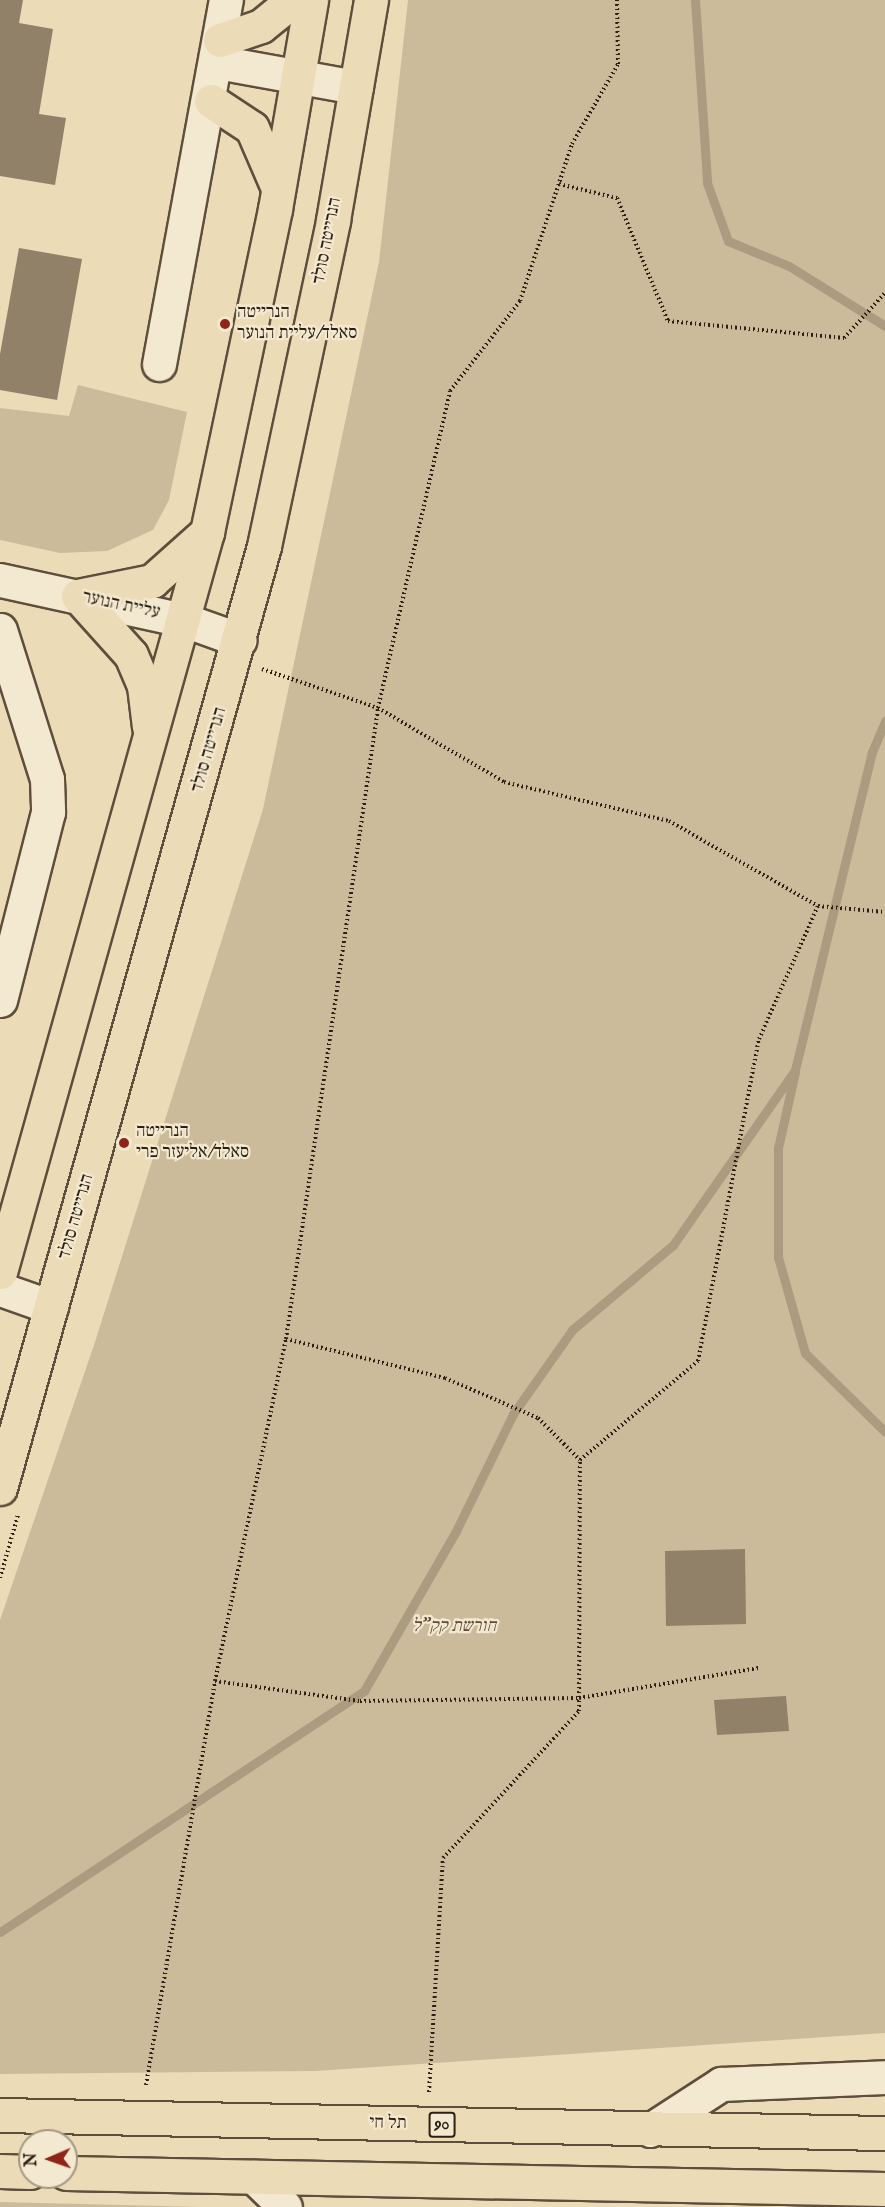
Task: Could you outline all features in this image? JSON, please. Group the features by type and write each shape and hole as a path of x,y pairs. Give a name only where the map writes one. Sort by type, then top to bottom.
{"main road":[{"path":"218,51 261,26 293,0"},
{"path":"0,1272 11,1204 151,742 207,532 278,189 311,0"},
{"name":"הנרייטה סולד","path":"0,1488 231,678 331,231 371,0"},
{"path":"211,101 252,128 278,189"},
{"path":"78,596 152,581 207,532"},
{"path":"78,596 131,655 144,686 151,742"},
{"name":"תל חי","path":"0,2115 885,2133"},
{"path":"0,2171 18,2172"},
{"path":"78,2173 885,2189"}],"street":[{"path":"159,364 211,101 226,0"},
{"path":"218,51 297,76 356,87"},
{"name":"עליית הנוער","path":"0,580 184,620 240,640"},
{"path":"0,630 47,779 48,812 0,1000"},
{"path":"0,1289 51,1307"},
{"path":"650,2130 721,2084 885,2078"},
{"path":"255,2177 285,2207"},
{"path":"803,2207 831,2189"}],"path":[{"path":"140,2118 214,1681 286,1339 378,708 450,391 520,301 572,144 618,64 617,0"},
{"path":"559,184 617,198 668,321 844,338 885,293"},
{"path":"231,678 257,667 378,708 504,782 669,821 818,906 885,912"},
{"path":"580,1460 698,1361 759,1039 818,906"},
{"path":"286,1339 445,1378 538,1418 580,1460 579,1711 443,1858 427,2125"},
{"path":"214,1681 360,1701 579,1698 759,1668"}],"green space":[{"name":"חורשת קק\"ל","path":"408,0 885,0 885,2033 315,2071 0,2074 0,1620 95,1342 263,809 379,262"},
{"path":"78,385 187,412 169,500 153,530 107,551 60,553 0,540 0,408 69,416"},
{"path":"0,2202 202,2207 0,2207"}],"building":[{"path":"0,0 23,0 19,23 53,29 39,114 66,118 55,185 0,176"},
{"path":"19,248 82,259 57,400 0,390 0,354"},
{"path":"745,1549 746,1624 666,1626 665,1551"},
{"path":"786,1696 789,1731 717,1735 714,1700"}],"waterway":[{"path":"695,0 707,183 728,241 789,266 885,326"},
{"path":"0,1932 364,1691 455,1533 513,1414 572,1330 673,1245 795,1070 872,752 885,721"},
{"path":"795,1072 778,1148 778,1257 805,1353 885,1432"}],"place":[{"name":"הנרייטה סאלד/עליית הנוער","path":"225,324"},
{"name":"הנרייטה סאלד/אליעזר פרי","path":"124,1143"}]}
